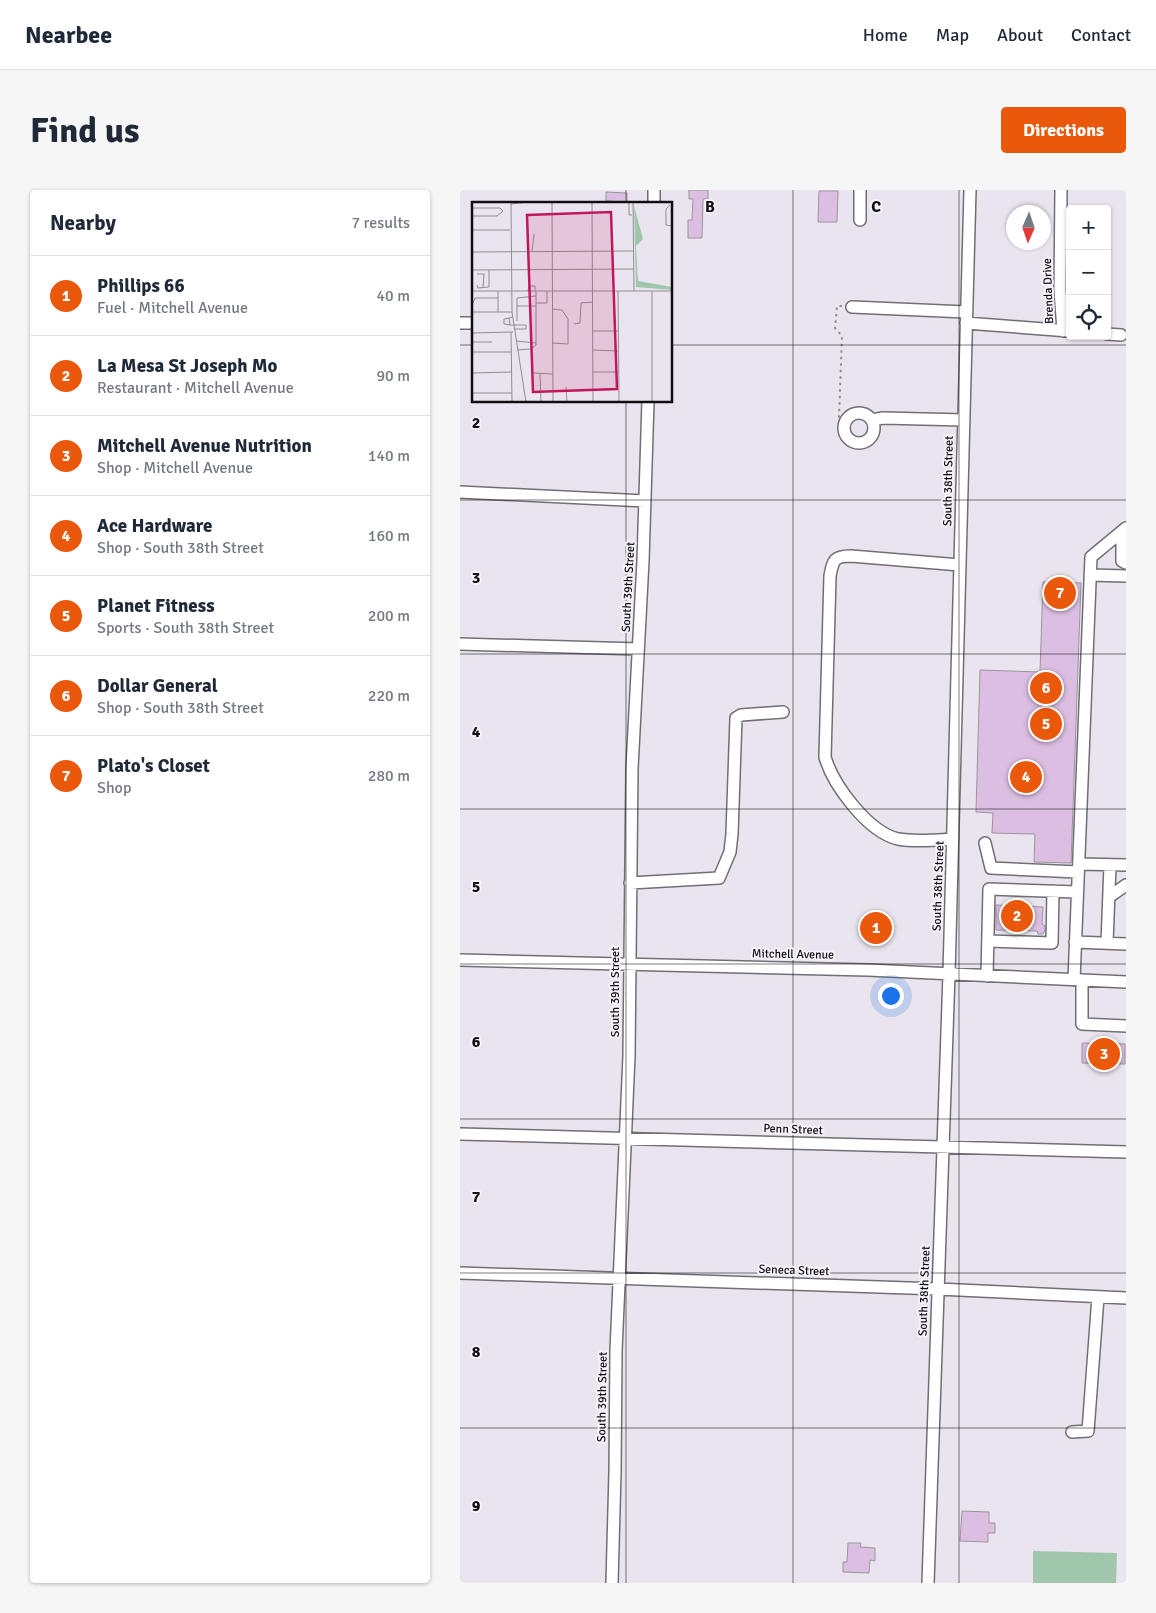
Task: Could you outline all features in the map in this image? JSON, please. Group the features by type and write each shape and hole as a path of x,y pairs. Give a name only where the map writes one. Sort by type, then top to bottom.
{"street":[{"path":"860,190 860,220"},
{"name":"South 38th Street","path":"928,1583 949,974 970,190"},
{"name":"Brenda Drive","path":"1061,190 1060,290 1066,331"},
{"path":"852,306 1066,331"},
{"path":"1111,334 1121,335"},
{"name":"South 39th Street","path":"612,1583 616,1351 626,1138 632,768 648,402"},
{"path":"854,414 867,415 872,420 874,434 869,440 862,443 854,443 844,431 845,424 848,418 854,414"},
{"path":"872,420 883,418 964,420"},
{"path":"460,492 645,501"},
{"path":"1126,528 1091,558 1075,942 1082,1024 1126,1026"},
{"path":"1126,536 1122,539 1122,561 1126,563"},
{"path":"953,839 898,839 876,828 856,810 829,770 825,757 830,576 832,565 836,558 851,556 960,565"},
{"path":"1090,575 1126,576"},
{"path":"460,644 638,649"},
{"path":"630,883 720,878 730,852 732,834 736,718 741,714 747,716 783,712"},
{"path":"985,843 991,868 1078,868 1126,865"},
{"path":"1107,943 1110,865"},
{"path":"1109,897 1126,885"},
{"path":"987,976 990,889 1077,892"},
{"path":"988,941 1052,943 1053,891"},
{"path":"1075,942 1126,944"},
{"name":"Mitchell Avenue","path":"460,960 868,970 1126,982"},
{"name":"Penn Street","path":"460,1134 1126,1152"},
{"name":"Seneca Street","path":"460,1273 938,1289 1126,1298"},
{"path":"1072,1432 1088,1431 1098,1297"}],"path":[{"path":"845,424 838,417 842,336 835,328 837,306 852,306"}],"green space":[{"path":"1033,1551 1117,1553 1116,1583 1033,1583"}],"building":[{"path":"689,190 708,190 708,199 703,199 702,238 688,238 688,220 692,220 693,199 689,199"},
{"path":"819,191 838,191 837,222 818,222"},
{"path":"606,192 627,193 627,202 606,201"},
{"path":"1043,582 1081,583 1071,863 1034,862 1035,834 992,833 993,813 976,812 980,670 1040,672"},
{"path":"996,905 1043,907 1042,924 1045,926 1045,931 1043,934 1038,934 1037,931 996,930"},
{"path":"1082,1043 1125,1044 1125,1064 1082,1063"},
{"path":"962,1511 989,1512 989,1523 995,1523 995,1533 988,1533 988,1542 960,1541"},
{"path":"848,1543 861,1543 860,1547 875,1548 875,1561 870,1560 869,1573 843,1572 843,1562 847,1562"}],"place":[{"name":"Plato's Closet","path":"1060,593"},
{"name":"Dollar General","path":"1046,688"},
{"name":"Planet Fitness","path":"1046,724"},
{"name":"Ace Hardware","path":"1026,777"},
{"name":"La Mesa St Joseph Mo","path":"1017,916"},
{"name":"Phillips 66","path":"876,928"},
{"name":"Mitchell Avenue Nutrition","path":"1104,1054"}]}
